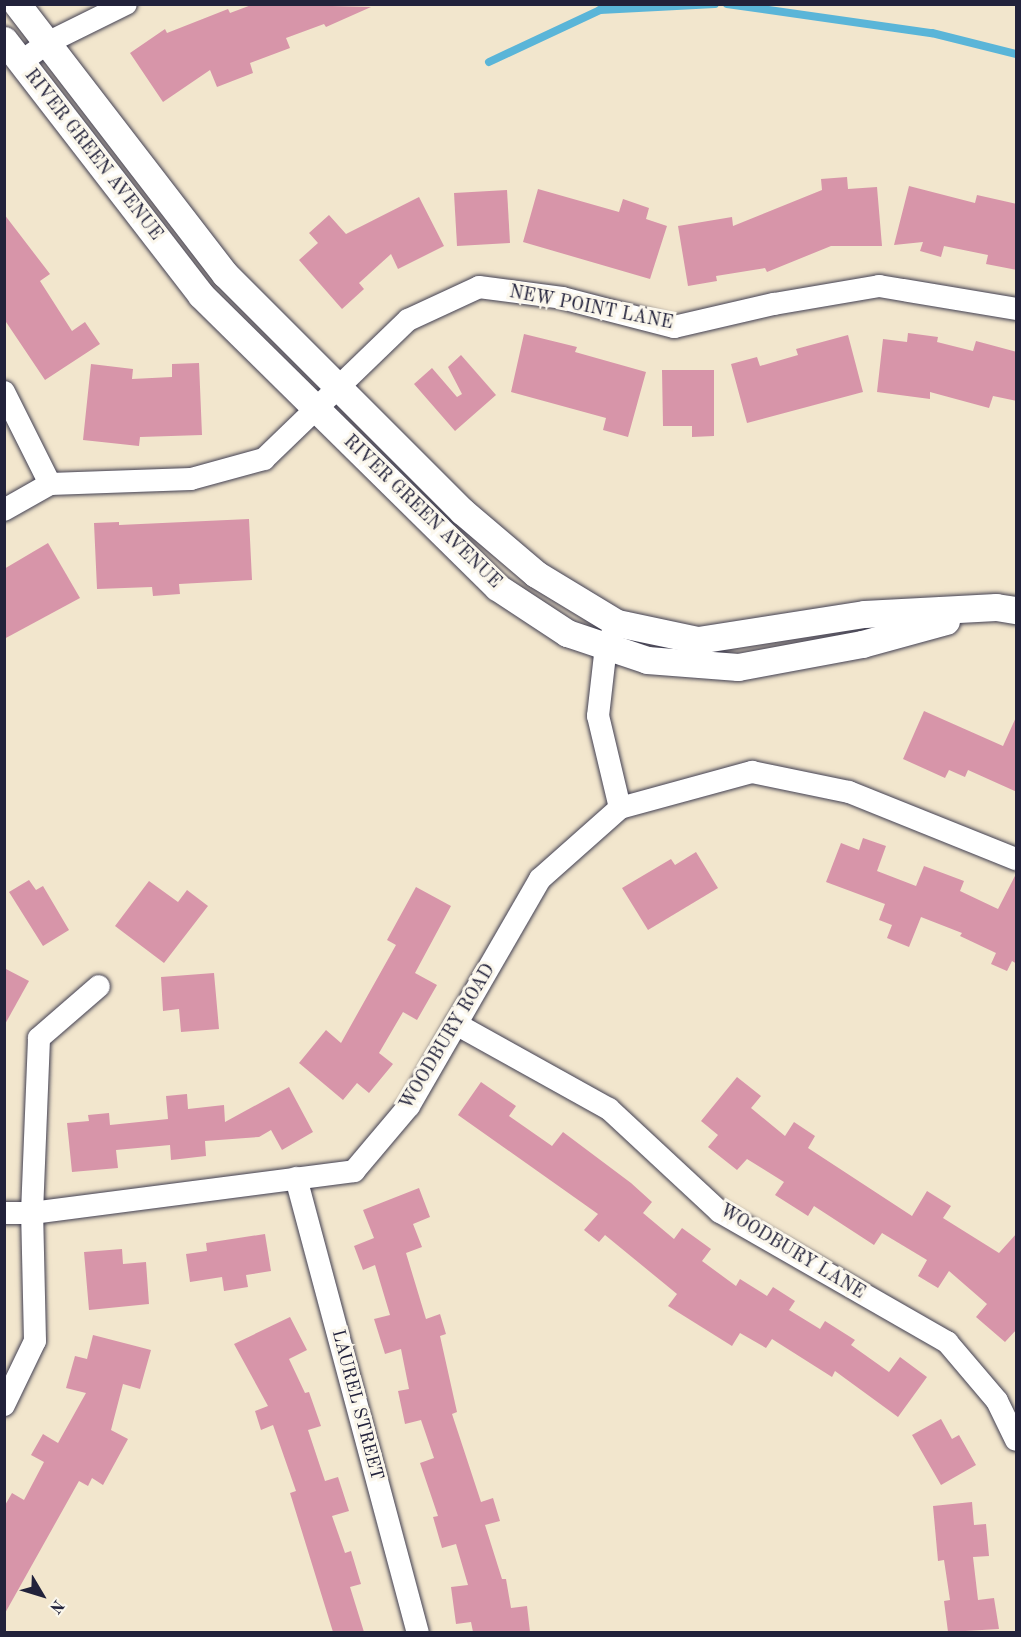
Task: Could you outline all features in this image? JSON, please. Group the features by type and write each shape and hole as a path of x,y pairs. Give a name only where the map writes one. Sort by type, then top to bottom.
{"street":[{"name":"RIVER GREEN AVENUE","path":"17,4 225,274 462,511 536,574 647,660 738,667 862,644 1006,609"},
{"path":"21,62 47,43 126,4"},
{"name":"RIVER GREEN AVENUE","path":"4,40 201,296 497,587 567,633 612,635"},
{"name":"NEW POINT LANE","path":"50,484 191,479 264,459 315,407 408,320 479,287 562,298 674,327 774,304 879,286 1017,309"},
{"path":"4,392 50,484 4,510"},
{"path":"612,635 598,716 620,808 752,772 849,792 1017,859"},
{"name":"WOODBURY ROAD","path":"4,1213 32,1213 354,1171 409,1106 540,879 620,808"},
{"path":"4,1405 35,1341 32,1213 39,1038 99,986"},
{"name":"WOODBURY LANE","path":"456,1024 609,1109 720,1212 947,1342 997,1401 1017,1440"},
{"name":"LAUREL STREET","path":"296,1178 418,1632"}],"building":[{"path":"254,4 371,7 326,27 324,24 286,38 290,48 250,63 253,73 217,87 210,70 163,102 130,53 165,29 167,33 228,9 230,13"},
{"path":"847,177 848,189 877,187 882,246 831,246 767,272 765,268 716,276 717,281 688,286 678,226 732,217 733,226 822,190 821,179"},
{"path":"909,186 975,203 977,195 1017,204 1017,270 986,264 988,255 944,246 941,257 920,251 923,242 894,245"},
{"path":"538,189 619,212 623,199 649,208 646,219 667,226 650,279 523,242"},
{"path":"507,190 510,243 457,246 454,193"},
{"path":"419,197 444,246 398,269 391,254 359,283 364,289 342,309 299,260 318,243 309,233 329,215 346,234"},
{"path":"4,214 50,274 40,281 72,331 85,322 100,344 45,380 4,319"},
{"path":"908,333 938,337 937,342 973,351 976,341 1017,352 1017,401 993,396 989,408 930,392 930,399 877,392 883,339 907,342"},
{"path":"524,334 577,347 575,352 646,372 628,437 603,430 606,418 511,392"},
{"path":"848,335 863,392 747,423 731,364 757,357 760,366 798,355 796,349"},
{"path":"461,355 496,395 455,431 414,384 432,368 457,397 462,394 448,367"},
{"path":"199,363 202,435 140,437 139,446 83,440 91,364 133,369 132,379 172,377 172,364"},
{"path":"662,370 714,370 714,436 692,437 692,426 663,426"},
{"path":"249,519 252,580 179,584 180,594 153,596 152,587 97,589 94,523 119,522 119,525"},
{"path":"48,543 80,598 4,639 4,569"},
{"path":"924,711 1003,746 1017,715 1017,792 968,770 965,777 949,770 945,778 903,759"},
{"path":"863,838 886,846 877,871 916,886 924,866 964,881 960,891 998,909 1017,872 1017,964 1012,961 1007,971 991,964 996,953 960,936 962,933 921,917 909,947 887,938 892,925 879,920 885,904 826,882 841,843 859,850"},
{"path":"696,852 718,888 648,930 622,888 671,859 675,865"},
{"path":"29,880 36,890 43,886 69,930 43,946 9,892"},
{"path":"149,881 178,902 187,890 208,906 164,963 115,926"},
{"path":"416,887 451,906 415,973 437,985 417,1020 403,1012 379,1053 393,1064 369,1093 357,1083 343,1100 299,1063 326,1030 341,1043 396,945 387,940"},
{"path":"4,968 29,981 4,1026"},
{"path":"214,973 219,1029 181,1032 179,1009 163,1011 161,977"},
{"path":"737,1077 761,1096 751,1108 785,1136 794,1122 815,1136 808,1148 912,1216 927,1191 951,1206 943,1218 999,1253 1017,1233 1017,1329 1005,1342 976,1317 987,1304 949,1271 938,1288 918,1276 927,1260 882,1233 874,1245 814,1206 808,1216 775,1195 784,1182 747,1159 737,1170 708,1147 718,1135 701,1121"},
{"path":"481,1082 516,1106 509,1116 552,1146 563,1132 631,1183 652,1202 643,1213 674,1239 682,1228 711,1249 702,1261 736,1286 740,1279 767,1296 773,1287 795,1301 789,1310 820,1329 825,1321 855,1340 851,1345 889,1372 900,1357 927,1377 898,1417 835,1371 832,1377 772,1339 766,1348 740,1333 732,1346 668,1306 677,1294 605,1235 599,1242 584,1230 598,1214 458,1115"},
{"path":"289,1087 313,1132 282,1150 271,1130 259,1137 205,1141 206,1156 171,1160 170,1145 116,1150 118,1168 72,1172 67,1123 89,1121 88,1115 109,1113 110,1125 168,1119 166,1096 187,1094 188,1109 224,1105 225,1122"},
{"path":"419,1188 430,1217 413,1224 422,1247 406,1253 426,1319 440,1314 446,1334 440,1336 457,1412 452,1414 481,1502 493,1498 500,1521 485,1525 502,1579 506,1579 511,1608 527,1606 530,1632 473,1632 471,1622 456,1624 451,1587 468,1585 456,1544 442,1548 433,1517 438,1516 420,1463 434,1458 421,1420 405,1424 398,1391 409,1389 401,1349 385,1354 374,1319 390,1315 375,1265 363,1270 354,1246 374,1238 363,1210"},
{"path":"265,1234 271,1271 246,1275 248,1287 224,1291 222,1277 190,1282 186,1254 207,1251 206,1243"},
{"path":"122,1249 123,1264 146,1262 149,1304 89,1310 84,1252"},
{"path":"290,1317 307,1350 289,1359 305,1393 309,1392 321,1426 308,1430 325,1481 338,1477 349,1511 332,1516 345,1553 351,1551 361,1584 350,1587 364,1632 333,1632 290,1493 296,1491 273,1425 261,1430 255,1411 268,1406 234,1344"},
{"path":"93,1335 151,1350 140,1389 123,1384 111,1430 128,1439 103,1485 92,1478 88,1486 79,1481 4,1615 4,1507 12,1493 24,1500 44,1462 31,1455 43,1434 58,1443 86,1393 66,1388 75,1356 87,1359"},
{"path":"941,1419 952,1439 959,1435 976,1465 941,1485 912,1435"},
{"path":"972,1502 974,1525 986,1524 989,1556 973,1557 978,1600 994,1598 999,1629 948,1632 944,1601 950,1600 944,1560 938,1561 933,1506"}],"waterway":[{"path":"489,62 600,10 715,4"},
{"path":"727,4 932,33 1016,54"}]}
